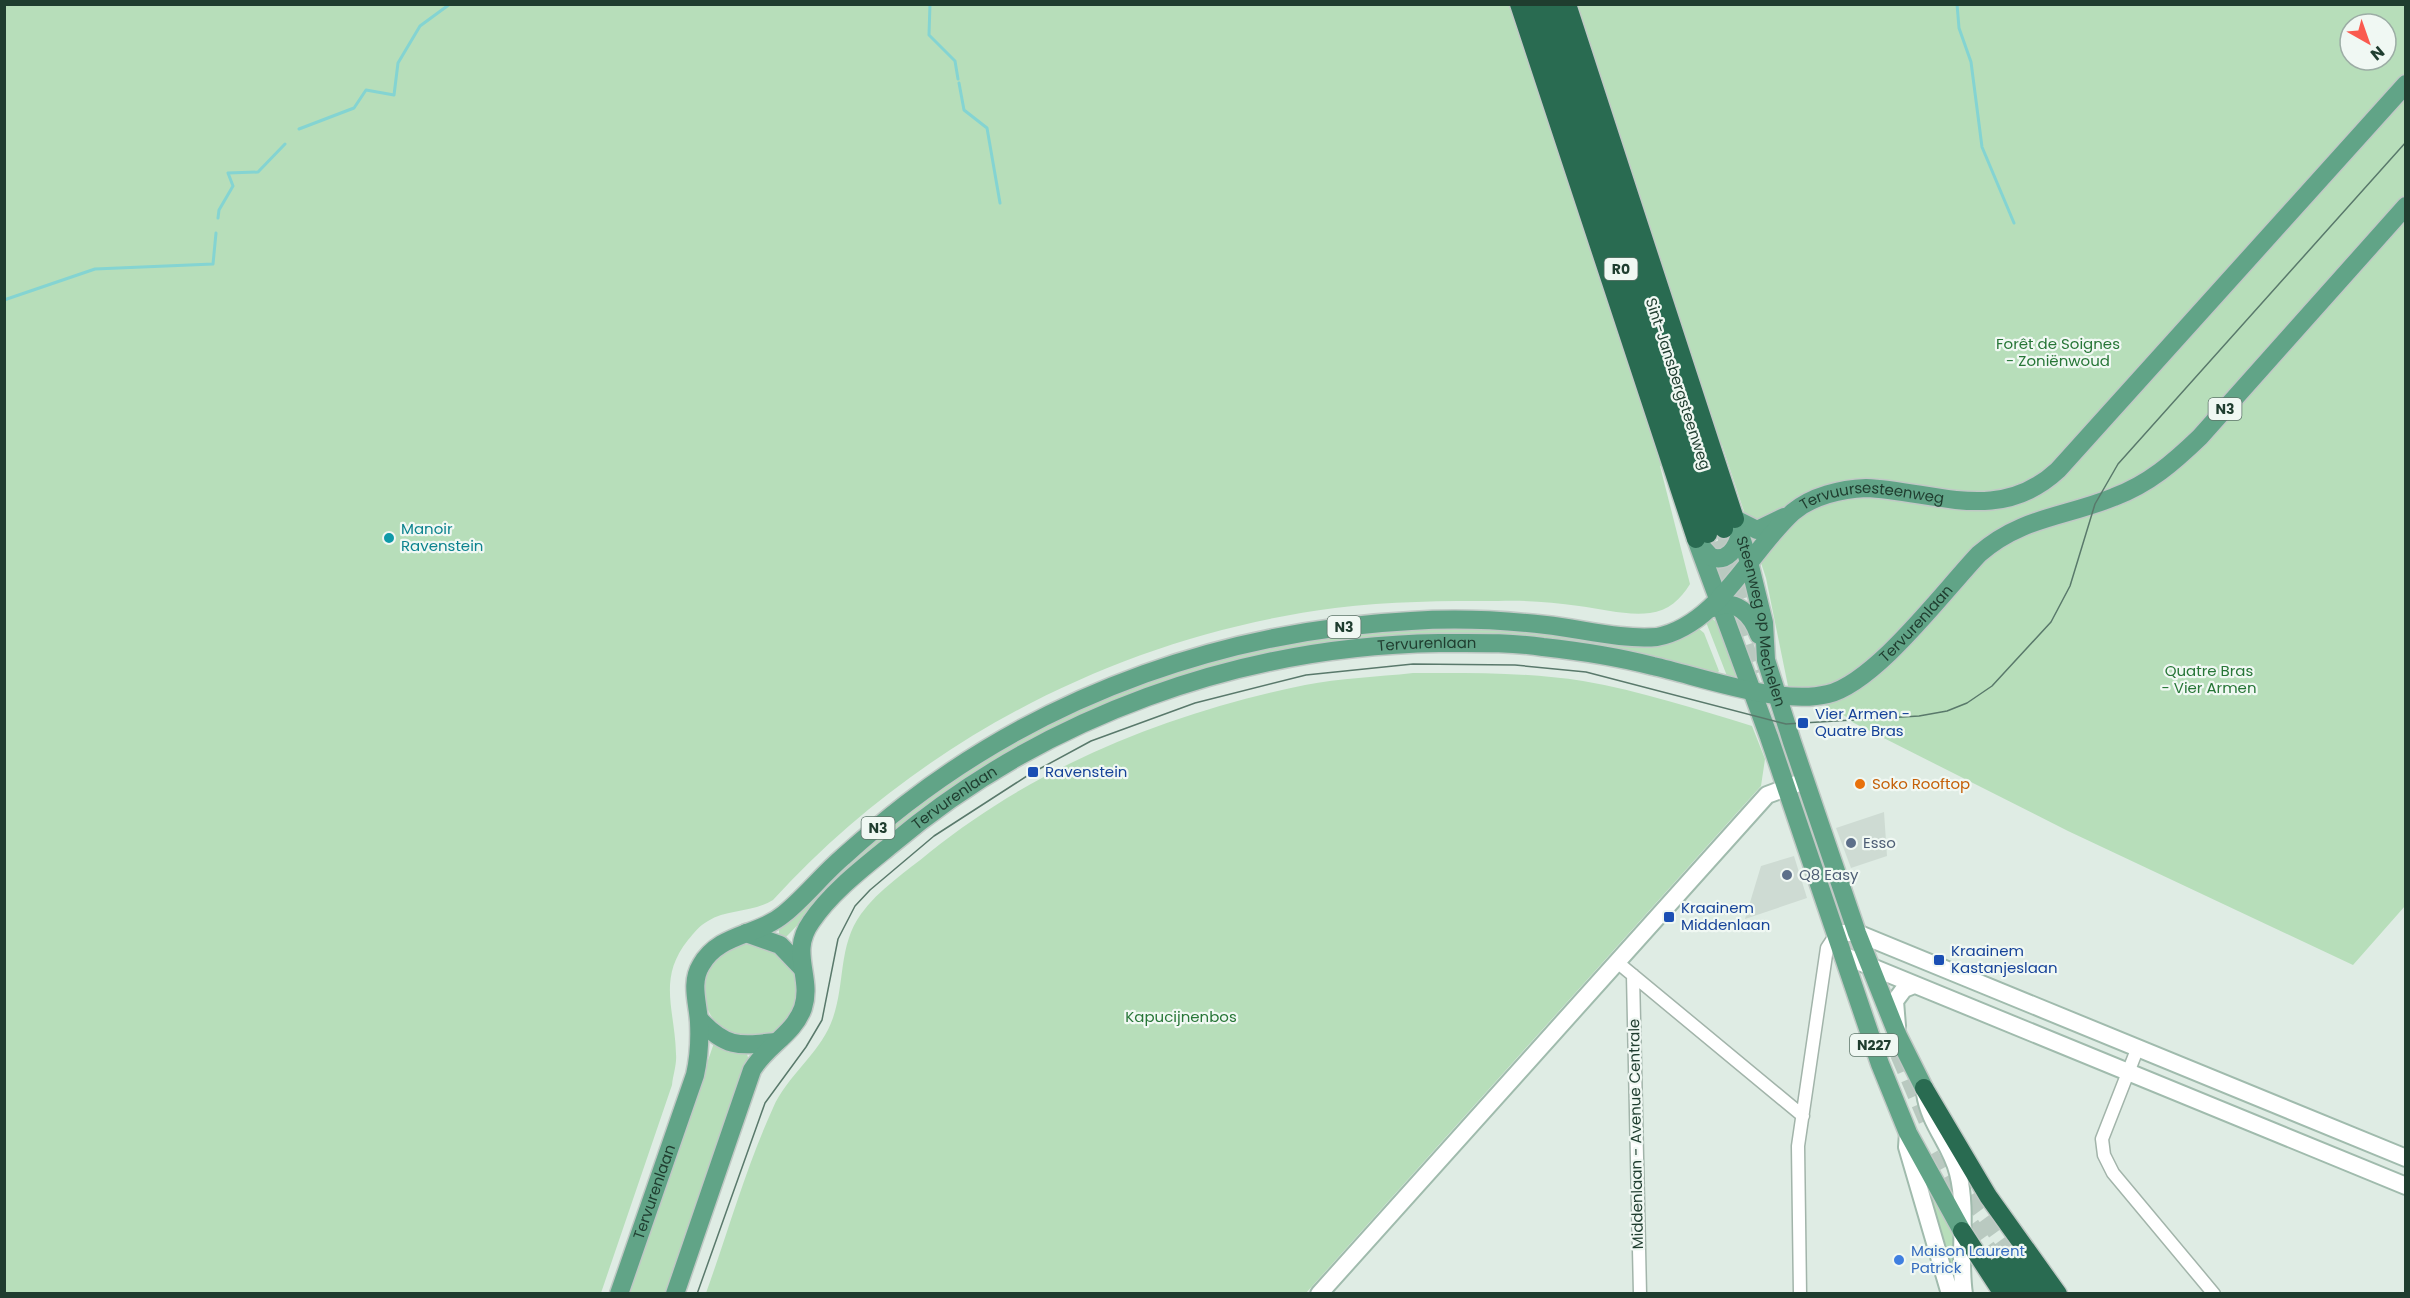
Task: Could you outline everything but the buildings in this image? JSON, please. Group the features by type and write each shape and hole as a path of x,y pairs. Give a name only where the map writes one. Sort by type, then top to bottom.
{"highway":[{"path":"1519,4 1721,531"},
{"name":"Sint-Jansbergsteenweg","path":"1534,4 1721,531"},
{"name":"Sint-Jansbergsteenweg","path":"1551,4 1721,531"},
{"path":"1567,4 1721,531"},
{"path":"1924,1088 1988,1196 2058,1293"},
{"path":"1962,1231 1969,1259 2003,1293"},
{"path":"2020,1293 2006,1260 2041,1293"}],"main road":[{"name":"Tervuursesteenweg","path":"1715,605 1793,512 1817,499 1851,489 1880,489 1973,502 2002,501 2035,488 2058,470 2406,84"},
{"name":"Tervurenlaan","path":"675,1293 752,1070 762,1054 789,1031 800,1018 805,1002 806,985 800,949 811,920 857,873 919,821 964,789 1045,741 1104,714 1188,683 1266,662 1340,649 1407,644 1481,643 1540,646 1603,656 1752,691 1812,696 1837,691 1863,678 1965,569 1995,541 2038,519 2116,497 2140,486 2168,468 2200,436 2406,206"},
{"path":"1721,531 1756,530 1793,512"},
{"name":"Steenweg op Mechelen","path":"1721,531 1749,562 1764,623 1767,660 1786,724"},
{"name":"Steenweg op Mechelen","path":"1721,531 1715,605 1752,691 1786,788"},
{"name":"Tervurenlaan","path":"619,1293 695,1075 699,1054 699,1019 695,985 699,968 708,953 719,944 783,915 842,857 905,805 949,773 1014,733 1073,703 1172,664 1261,640 1337,627 1412,621 1486,620 1652,638 1670,635 1697,620 1715,605"},
{"name":"N227","path":"1715,605 1741,608 1749,615 1767,660"},
{"path":"1786,724 1812,696"},
{"name":"N227","path":"1786,724 1869,966 1898,1036 1924,1088"},
{"name":"N227","path":"1786,788 1880,1064 1908,1133"},
{"path":"746,933 780,945 802,968"},
{"path":"699,1019 717,1037 733,1044 776,1042"},
{"path":"1908,1133 1962,1231"}],"street":[{"path":"1319,1293 1767,795 1805,781"},
{"path":"1800,1293 1798,1146 1827,948 1837,933 1857,933 2406,1158"},
{"path":"1845,956 2127,1074 2406,1186"},
{"path":"1617,962 1803,1116"},
{"path":"1940,995 1949,971"},
{"name":"Middenlaan - Avenue Centrale","path":"1633,975 1640,1293"},
{"path":"1898,1036 1895,1001 1904,989 1914,985"},
{"path":"2138,1047 2103,1131 2102,1147 2107,1164 2214,1293"},
{"name":"N227","path":"1924,1088 1927,1111 1958,1172 1963,1201 1962,1231"},
{"path":"2238,1117 2248,1092"},
{"name":"N227","path":"1908,1133 1907,1147 1950,1293"},
{"path":"1964,1293 1969,1259"}],"shaded area":[{"path":"1884,812 1887,856 1851,868 1836,828"},
{"path":"1794,856 1807,898 1745,919 1761,866"}],"green space":[{"path":"5,5 2405,5 2405,906 2353,965 2068,831 1854,723 1841,713 1834,713 1807,689 1788,686 1766,578 1722,445 1660,466 1690,584 1678,599 1663,610 1633,614 1559,603 1519,601 1376,604 1335,608 1255,622 1177,643 1101,671 1028,704 958,745 892,791 830,843 773,900 757,907 723,914 702,925 688,940 673,968 670,995 676,1058 672,1085 601,1293 5,1293"},
{"path":"1712,618 1717,623 1737,674 1733,678 1727,676 1706,622"},
{"path":"1480,627 1674,641 1698,628 1704,633 1719,671 1715,675 1387,639 1069,723 817,905 786,937 779,935 779,930 854,855 966,769 1083,705 1224,655 1381,629"},
{"name":"Kapucijnenbos","path":"1413,673 1477,673 1583,681 1647,695 1752,726 1765,759 1761,786 1306,1293 706,1293 763,1130 779,1096 825,1035 836,1009 845,953 853,927 868,905 884,889 972,821 1015,793 1107,746 1155,727 1254,697 1318,683"},
{"path":"751,944 769,948 784,958 794,973 798,991 794,1009 784,1024 769,1034 751,1038 733,1034 718,1024 708,1009 704,991 708,973 718,958 733,948"},
{"path":"714,1043 747,1054 749,1061 670,1293 627,1294"},
{"path":"1926,1186 1954,1229 1957,1290"}],"waterway":[{"path":"299,129 354,108 366,90 394,95 398,63 420,26 450,4"},
{"path":"930,4 929,35 955,61 958,79"},
{"path":"1957,4 1959,28 1971,62 1982,147 2014,223"},
{"path":"959,83 964,110 987,128 1000,203"},
{"path":"218,218 219,210 233,186 228,173 258,172 285,144"},
{"path":"4,300 95,269 213,264 216,233"}],"tunnel":[{"path":"1724,529 1752,625"},
{"path":"1711,543 1754,674"},
{"path":"1899,1054 1928,1122"},
{"path":"1930,1155 1965,1217 1999,1265"},
{"path":"1957,1172 1978,1207 2013,1255"}],"tram line":[{"path":"697,1294 765,1103 806,1047 822,1020 838,939 855,906 870,890 934,836 1030,774 1091,741 1195,703 1306,675 1413,664 1515,665 1586,672 1786,724 1919,716 1947,711 1967,703 1992,686 2051,622 2070,586 2095,504 2118,464 2406,142"}],"place":[{"name":"Manoir Ravenstein","path":"389,538"},
{"name":"Vier Armen - Quatre Bras","path":"1803,723"},
{"name":"Ravenstein","path":"1033,772"},
{"name":"Soko Rooftop","path":"1860,784"},
{"name":"Esso","path":"1851,843"},
{"name":"Q8 Easy","path":"1787,875"},
{"name":"Kraainem Middenlaan","path":"1669,917"},
{"name":"Kraainem Kastanjeslaan","path":"1939,960"},
{"name":"Maison Laurent Patrick","path":"1899,1260"}],"park label":[{"name":"Forêt de Soignes - Zoniënwoud","path":"2058,352"},
{"name":"Quatre Bras - Vier Armen","path":"2209,680"}]}
